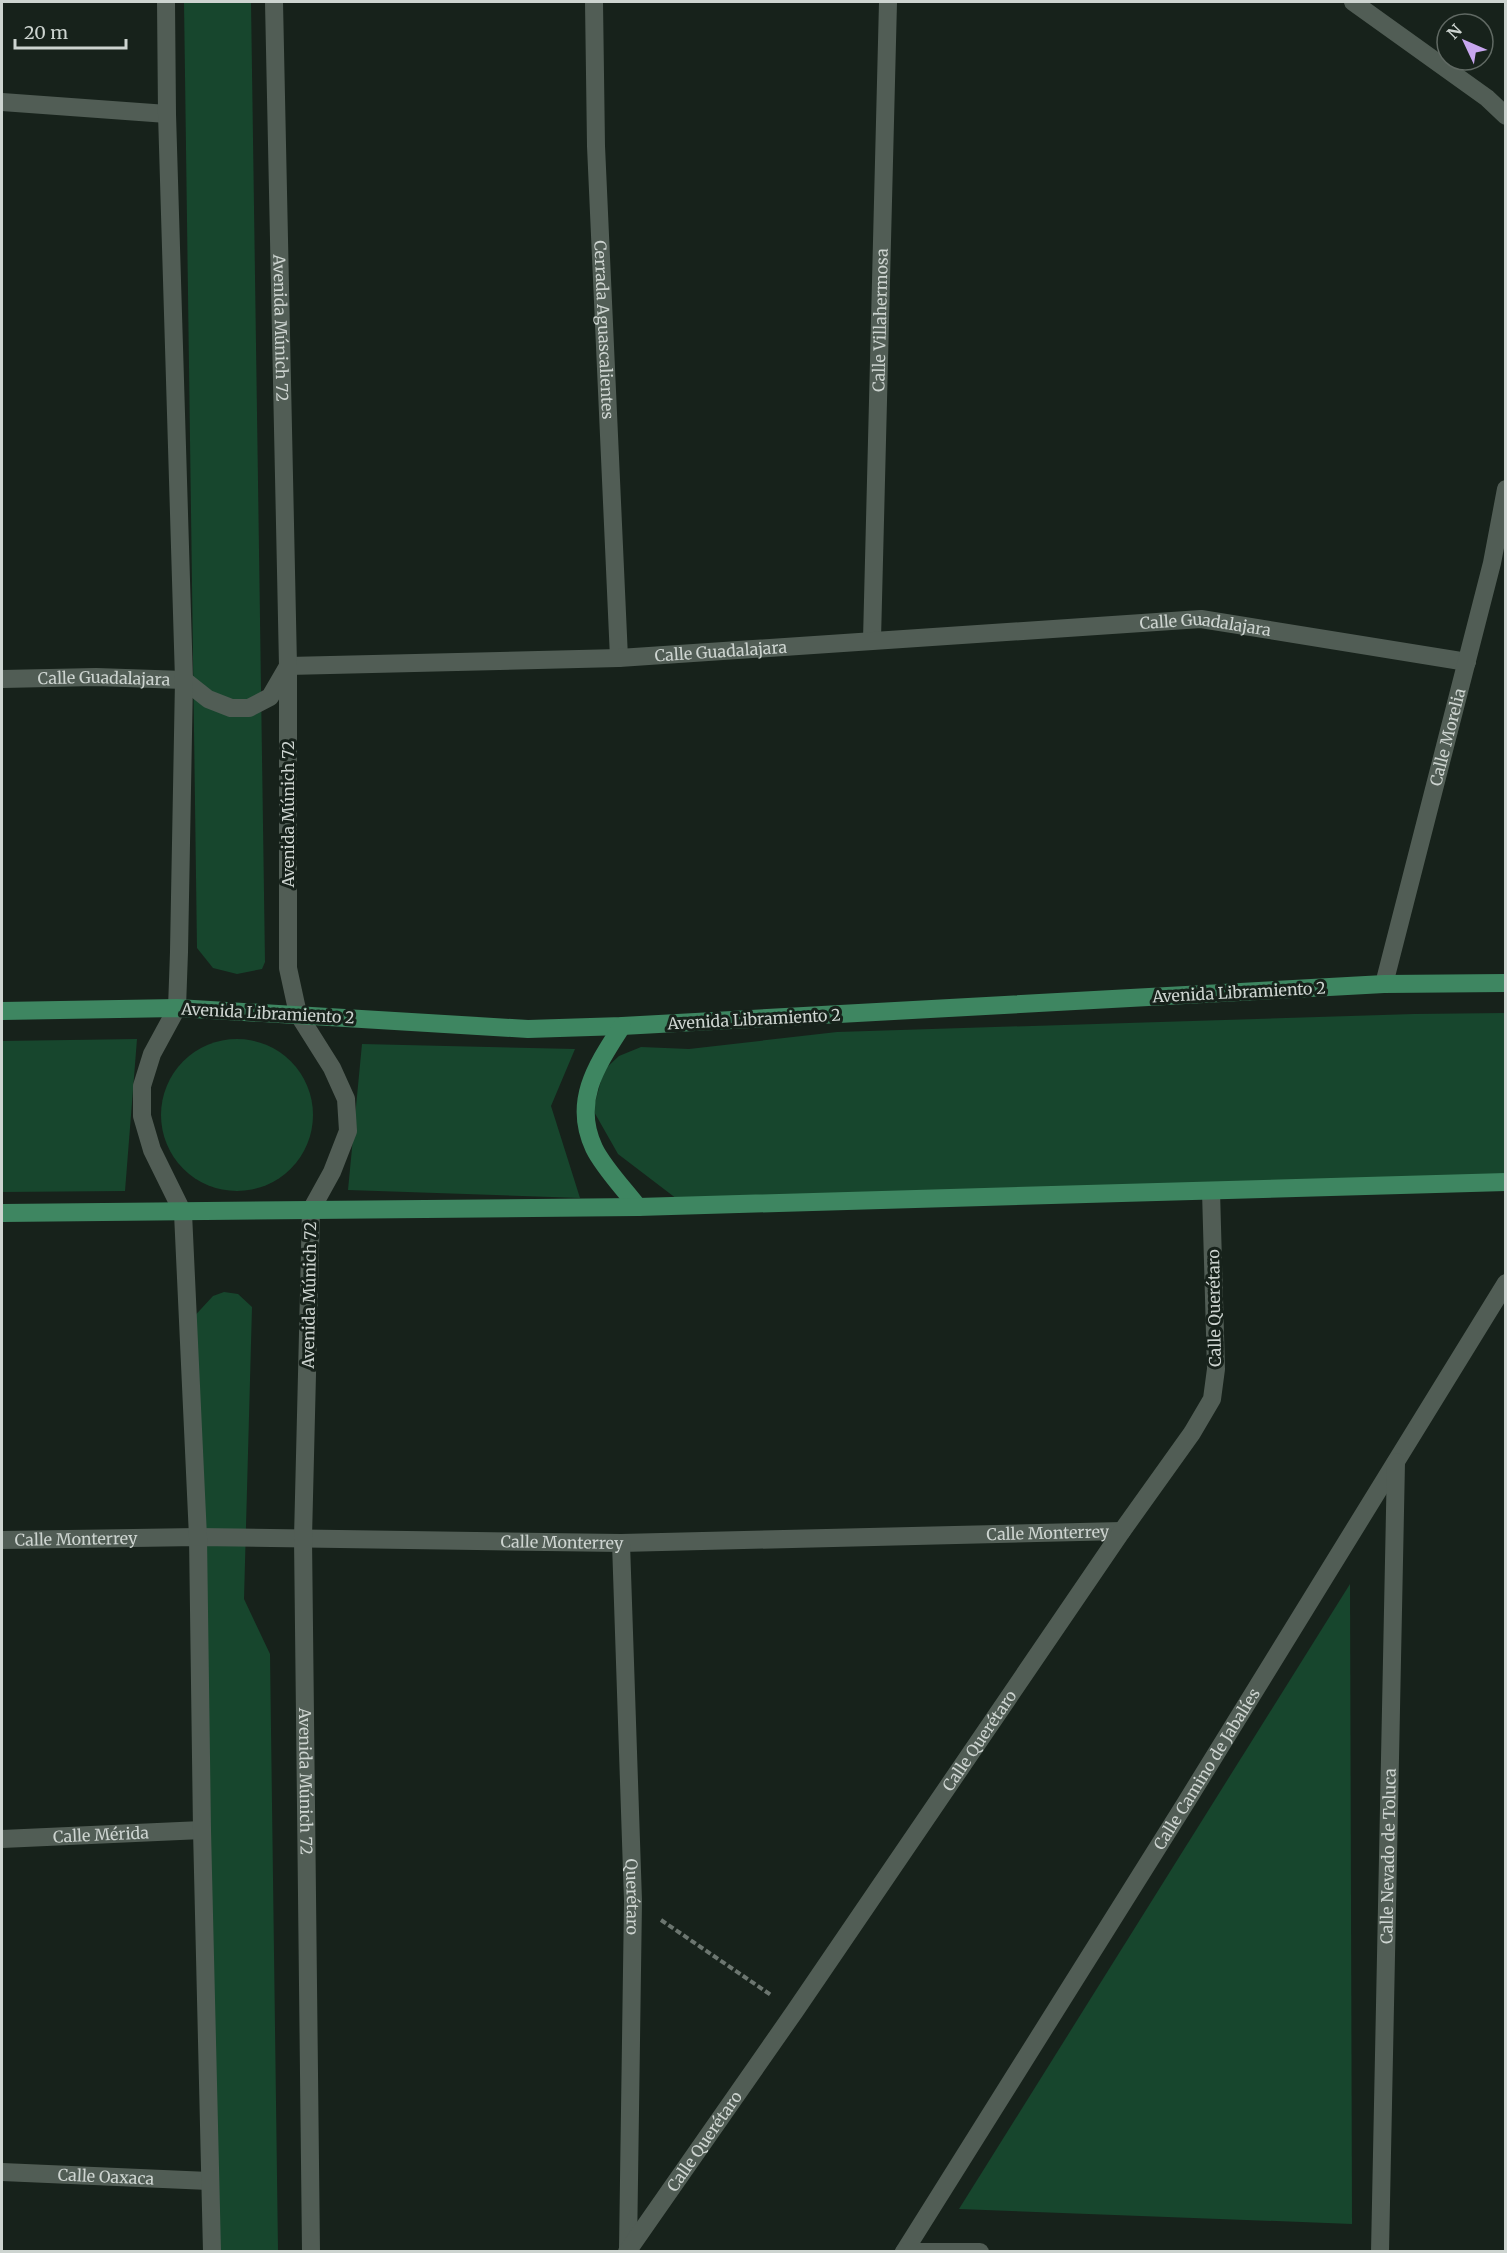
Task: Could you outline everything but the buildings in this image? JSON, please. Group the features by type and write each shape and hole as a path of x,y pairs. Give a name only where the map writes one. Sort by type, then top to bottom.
{"main road":[{"name":"Avenida Libramiento 2","path":"2,1011 177,1008 528,1029 622,1026 1384,984 1506,983"},
{"path":"622,1026 600,1059 588,1088 584,1120 595,1150 638,1207"},
{"path":"2,1213 638,1207 1506,1182"}],"street":[{"path":"166,2 167,114 184,680 177,1008 152,1054 142,1086 142,1116 152,1150 183,1213 198,1537 212,2252"},
{"name":"Avenida Múnich 72","path":"274,2 288,666 288,968 298,1014 332,1068 346,1099 348,1131 332,1172 310,1210 303,1538 311,2252"},
{"name":"Cerrada Aguascalientes","path":"594,2 596,146 619,658"},
{"name":"Calle Villahermosa","path":"872,640 888,2"},
{"path":"1353,2 1487,98 1506,116"},
{"path":"2,102 167,114"},
{"name":"Calle Morelia","path":"1384,984 1492,563 1506,489"},
{"name":"Calle Guadalajara","path":"2,679 96,677 184,680 208,699 231,708 249,708 270,697 288,666 619,658 1201,619 1467,662"},
{"name":"Calle Querétaro","path":"627,2251 795,2011 1122,1531 1192,1433 1212,1399 1216,1369 1211,1191"},
{"name":"Calle Camino de Jabalíes","path":"904,2251 1185,1804 1506,1283"},
{"name":"Calle Nevado de Toluca","path":"1380,2252 1396,1460"},
{"name":"Calle Monterrey","path":"2,1540 198,1537 621,1543 1122,1531"},
{"name":"Querétaro","path":"621,1543 633,1901 627,2251"},
{"name":"Calle Mérida","path":"2,1839 202,1830"},
{"name":"Calle Oaxaca","path":"2,2172 209,2181"},
{"path":"904,2251 980,2252"}],"path":[{"path":"633,1901 795,2011"}],"green space":[{"path":"184,2 251,2 265,962 262,969 237,974 213,968 197,948"},
{"path":"1505,1013 1505,1176 677,1199 618,1154 593,1110 604,1070 619,1056 641,1047 689,1049 837,1032"},
{"path":"137,1039 125,1191 2,1192 2,1041"},
{"path":"237,1039 252,1040 266,1045 291,1061 307,1086 312,1100 312,1130 307,1144 291,1169 266,1185 252,1190 237,1191 222,1190 208,1185 183,1169 167,1144 162,1130 161,1115 162,1100 167,1086 183,1061 208,1045 222,1040"},
{"path":"362,1044 575,1049 551,1106 580,1198 348,1190"},
{"path":"224,1292 238,1294 252,1307 244,1599 270,1654 278,2251 216,2251 189,1322 213,1296"},
{"path":"1350,1584 1352,2224 959,2209"}]}
